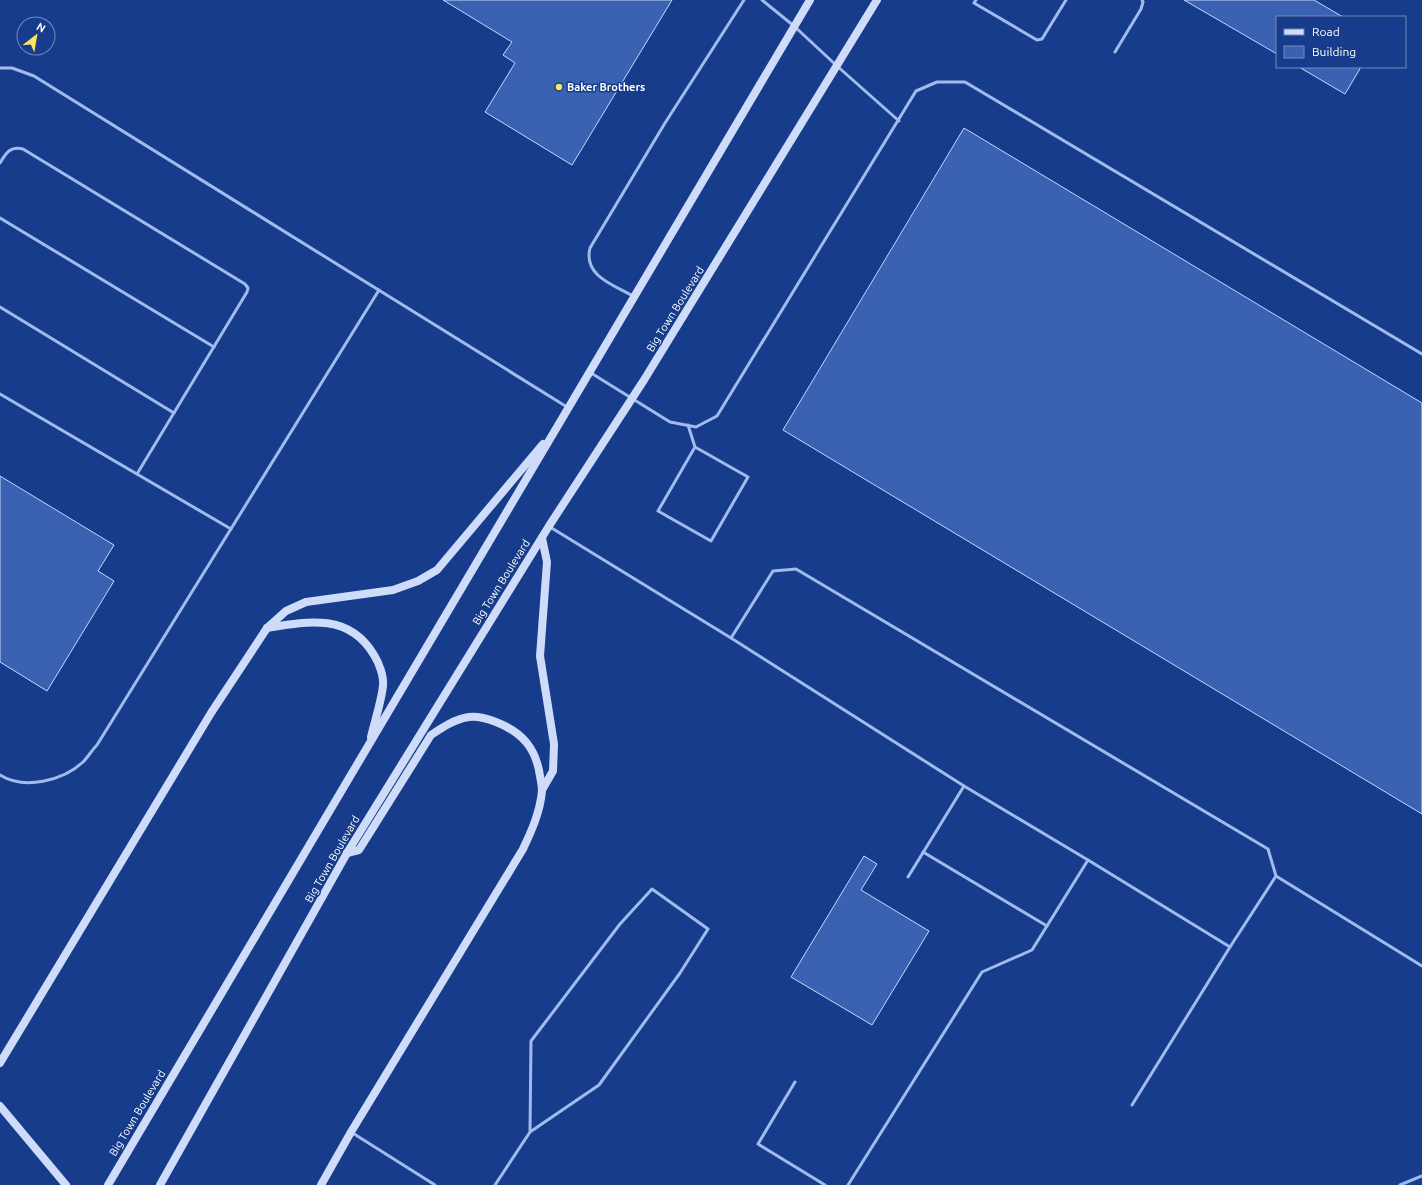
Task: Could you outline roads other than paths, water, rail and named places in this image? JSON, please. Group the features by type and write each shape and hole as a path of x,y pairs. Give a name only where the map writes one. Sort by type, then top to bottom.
{"main road":[{"name":"Big Town Boulevard","path":"108,1185 810,0"},
{"name":"Big Town Boulevard","path":"160,1185 347,853 549,526 632,398 877,0"},
{"path":"0,1063 211,713 267,628 286,611 306,602 393,590 418,581 437,570 559,425"},
{"path":"542,538 547,562 540,656 554,744 553,771 542,790"},
{"path":"267,628 304,622 321,622 340,626 354,633 367,644 378,663 384,685 369,745"},
{"path":"321,1185 351,1132 523,849 537,818 542,790 539,768 533,750 516,732 504,725 483,718 470,717 448,724 431,735 359,850 347,853"},
{"path":"0,1106 66,1185"}],"lane":[{"path":"634,297 607,282 592,270 588,256 590,248 665,123 744,0"},
{"path":"762,0 794,26 899,120"},
{"path":"976,0 974,3 1037,40 1042,39 1066,0"},
{"path":"1115,52 1141,9 1143,2 1142,0"},
{"path":"0,68 12,68 34,76 569,408"},
{"path":"590,372 670,422 696,427 717,416 916,90 936,82 965,82 1422,354"},
{"path":"0,163 6,153 11,150 16,148 23,150 244,284 248,288 137,474"},
{"path":"0,218 214,347"},
{"path":"0,775 24,782 46,781 66,774 83,762 96,745 379,290"},
{"path":"0,307 174,413"},
{"path":"0,394 231,529"},
{"path":"688,426 695,447 748,477 711,541 658,511 695,447"},
{"path":"549,526 731,638 964,786 1230,947"},
{"path":"731,638 773,571 796,569 1268,849 1276,876 1422,966"},
{"path":"908,877 964,786"},
{"path":"923,852 1047,926"},
{"path":"848,1185 982,972 1032,950 1088,860"},
{"path":"1132,1105 1276,876"},
{"path":"495,1185 530,1132 600,1085 680,973 708,929 652,889 620,924 531,1041 530,1132"},
{"path":"795,1082 758,1144 825,1185"},
{"path":"351,1132 435,1185"},
{"path":"1400,1185 1422,1176"}],"place":[{"name":"Baker Brothers","path":"559,87"}]}
